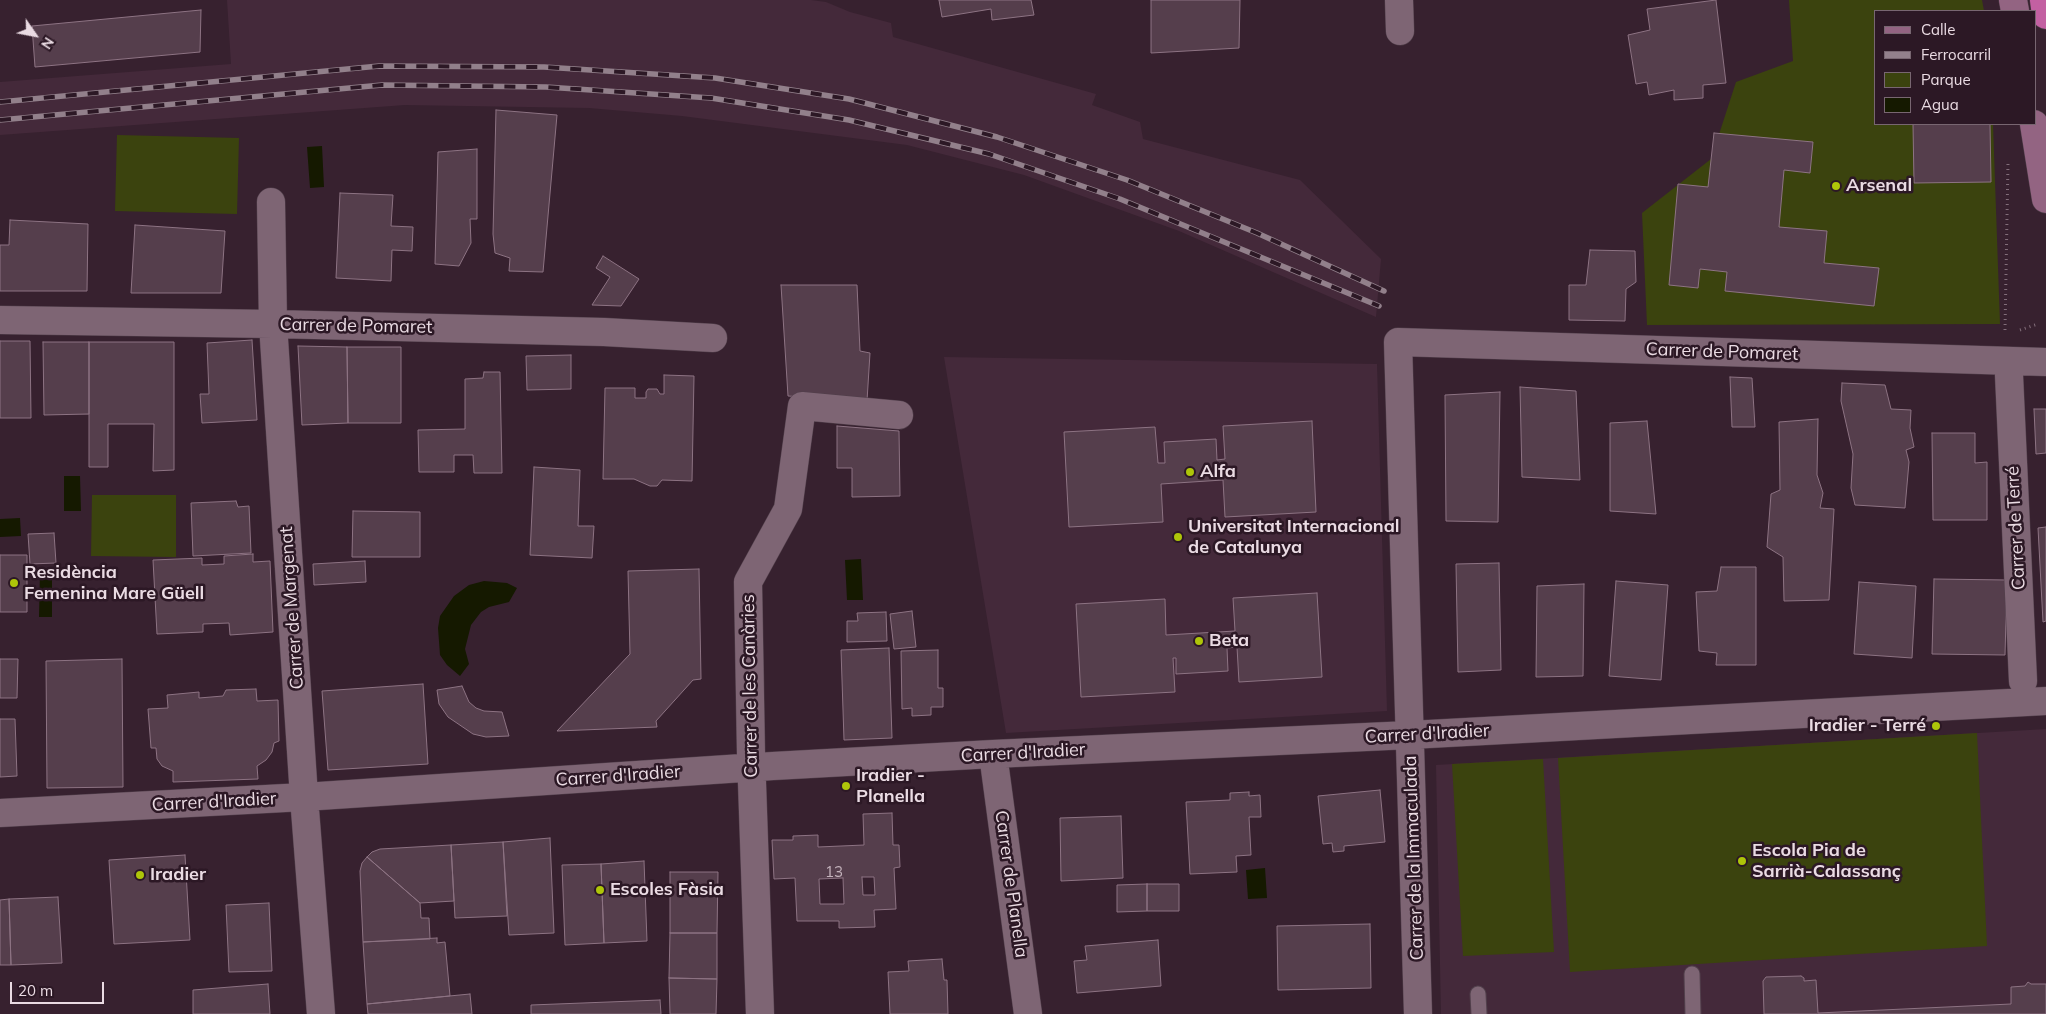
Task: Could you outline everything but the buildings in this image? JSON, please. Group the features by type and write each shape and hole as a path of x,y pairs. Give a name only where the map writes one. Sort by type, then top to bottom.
{"highway":[{"path":"2044,0 2046,15"}],"street":[{"path":"1399,0 1400,31"},
{"path":"2034,125 2046,199"},
{"name":"Carrer de Margenat","path":"271,202 273,324 304,797 321,1014"},
{"name":"Carrer de Pomaret","path":"0,320 604,332 713,338"},
{"name":"Carrer de Pomaret","path":"1398,342 2046,362"},
{"name":"Carrer de la Immaculada","path":"1398,342 1418,1014"},
{"name":"Carrer de Terré","path":"2009,375 2023,681"},
{"name":"Carrer de les Canàries","path":"760,1014 748,582 788,509 802,406 899,415"},
{"name":"Carrer d'Iradier","path":"0,813 304,797 752,767 1410,735 2046,701"},
{"name":"Carrer de Planella","path":"993,754 1028,1014"}],"lane":[{"path":"1692,974 1693,1014"},
{"path":"1478,994 1479,1014"}],"path":[{"path":"2005,334 2008,154"}],"shaded area":[{"path":"227,0 811,0 826,2 850,12 891,23 893,37 1096,94 1092,105 1140,122 1143,139 1300,180 1381,259 1376,317 1179,231 1024,175 907,145 682,116 589,108 405,105 0,135 0,82 231,64"},
{"name":"Universitat Internacional de Catalunya","path":"944,357 1377,364 1387,711 1006,733"},
{"name":"Escola Pia de Sarrià-Calassanç","path":"2046,729 2046,1014 1441,1014 1436,765"}],"green space":[{"name":"Arsenal","path":"1789,0 1982,0 1984,10 1874,10 1874,125 1993,125 2000,324 1647,325 1642,213 1711,159 1736,82 1793,61"},
{"path":"117,135 239,138 237,214 115,211"},
{"path":"92,495 176,495 176,557 91,556"},
{"path":"1977,733 1987,946 1570,972 1558,758"},
{"path":"1543,759 1554,952 1463,956 1452,764"}],"water":[{"path":"322,146 324,187 310,188 307,147"},
{"path":"64,476 80,476 81,511 64,511"},
{"path":"20,518 21,536 0,537 0,519"},
{"path":"861,559 863,600 847,600 845,560"},
{"path":"40,572 52,572 52,617 39,617"},
{"path":"484,581 507,583 517,588 509,602 489,607 481,612 471,625 465,649 469,664 460,676 447,665 440,655 438,628 440,616 454,596 469,585"},
{"path":"1265,868 1267,898 1248,899 1246,870"}],"railway":[{"path":"0,102 379,66 544,67 715,78 849,99 997,137 1127,180 1257,233 1384,291"},
{"path":"0,120 382,85 546,87 711,98 849,120 989,154 1120,199 1379,306"}],"place":[{"name":"Arsenal","path":"1836,186"},
{"name":"Alfa","path":"1190,472"},
{"name":"Universitat Internacional de Catalunya","path":"1178,537"},
{"name":"Residència Femenina Mare Güell","path":"14,583"},
{"name":"Beta","path":"1199,641"},
{"name":"Iradier - Terré","path":"1936,726"},
{"name":"Iradier - Planella","path":"846,786"},
{"name":"Escola Pia de Sarrià-Calassanç","path":"1742,861"},
{"name":"Iradier","path":"140,875"},
{"name":"Escoles Fàsia","path":"600,890"}]}
